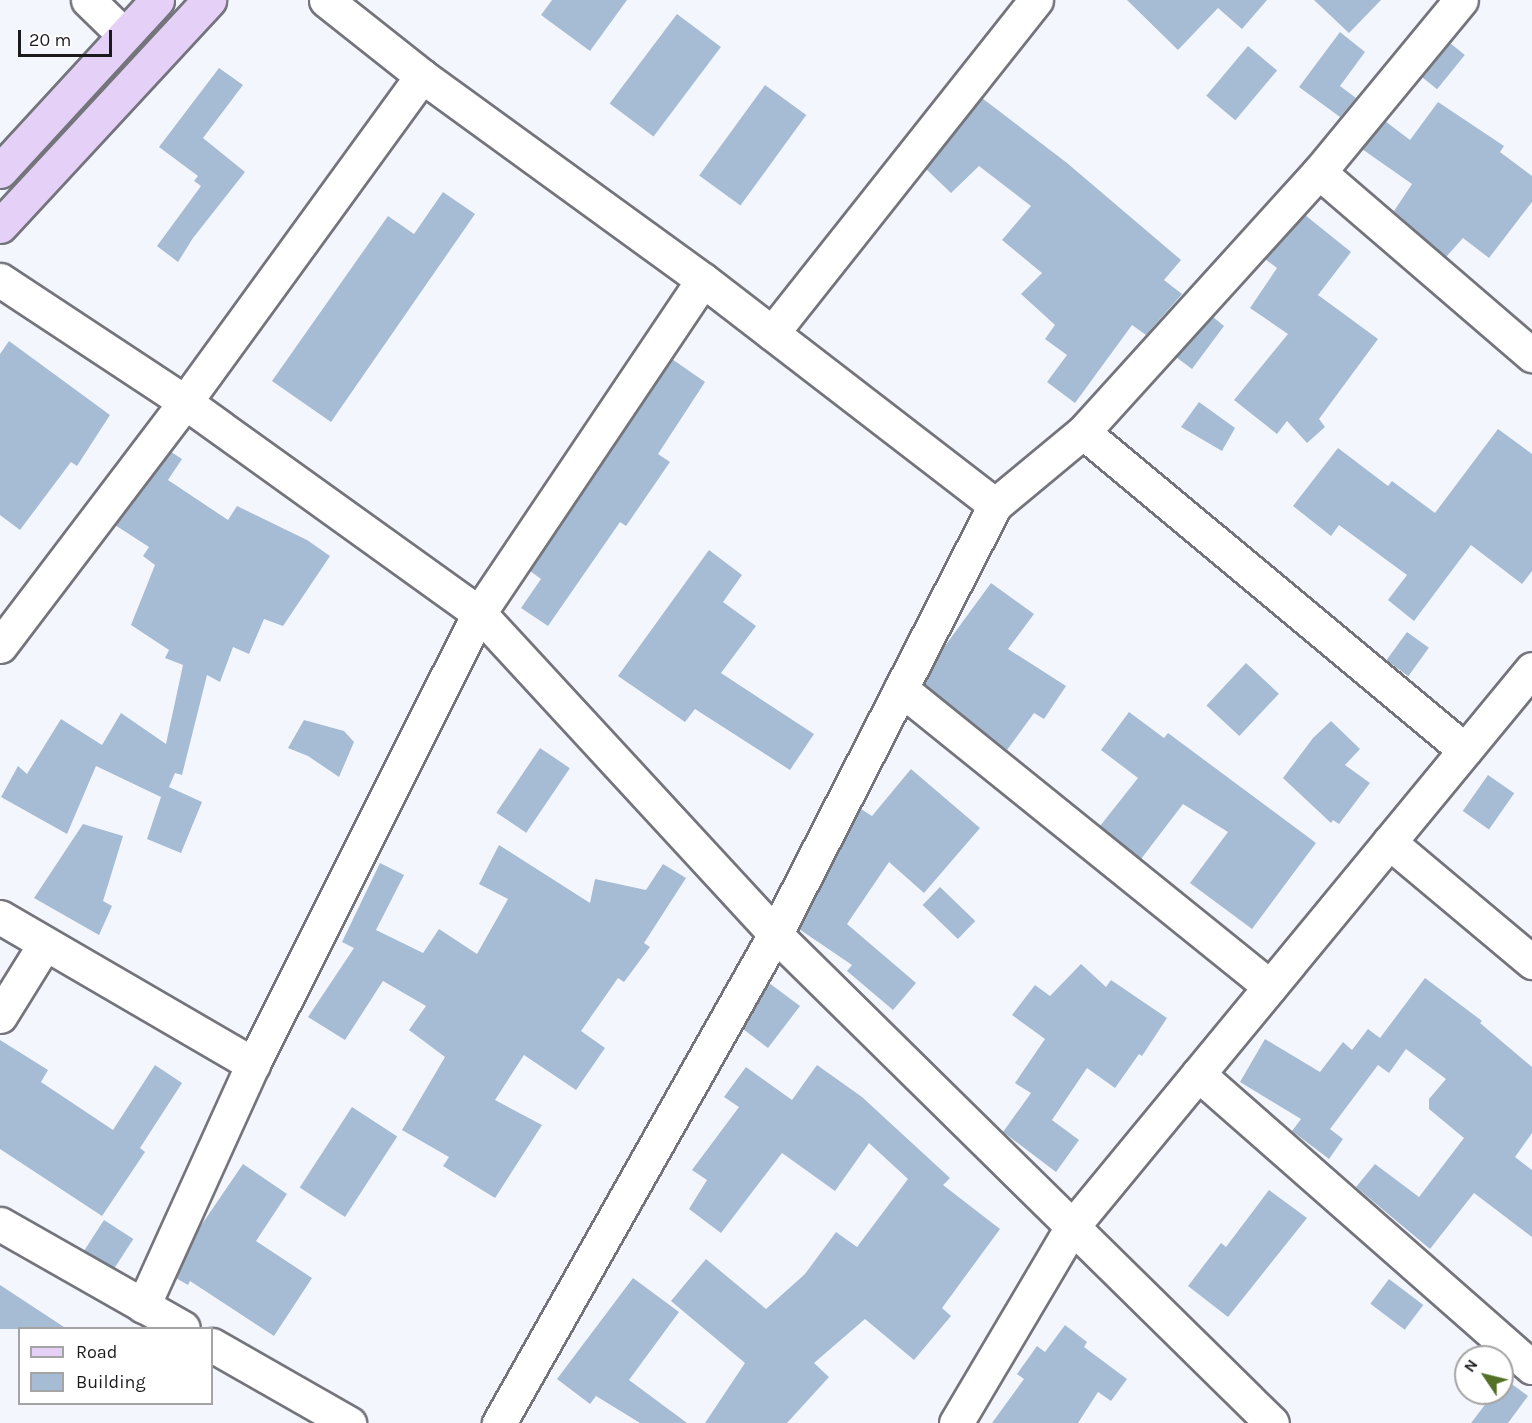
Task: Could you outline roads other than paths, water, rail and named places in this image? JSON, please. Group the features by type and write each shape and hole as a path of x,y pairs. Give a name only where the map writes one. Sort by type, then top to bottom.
{"main road":[{"path":"0,171 157,0"},
{"path":"0,225 209,0"}],"street":[{"path":"87,0 124,35"},
{"path":"326,0 422,76 703,280 995,505"},
{"path":"772,333 1036,0"},
{"path":"499,1423 775,934 995,505 1083,432 1319,172 1461,0"},
{"path":"0,646 185,402 422,76"},
{"path":"1319,172 1532,355"},
{"path":"0,280 185,402 480,613 775,934 1272,1423"},
{"path":"143,1306 253,1064 480,613 703,280"},
{"path":"1083,432 1465,750"},
{"path":"956,1423 1072,1227 1465,750 1530,675"},
{"path":"901,689 1270,987"},
{"path":"1389,842 1532,962"},
{"path":"0,917 44,945 253,1064"},
{"path":"0,1016 44,945"},
{"path":"1198,1074 1532,1367"},
{"path":"0,1224 180,1327"},
{"path":"213,1346 349,1423"}]}
